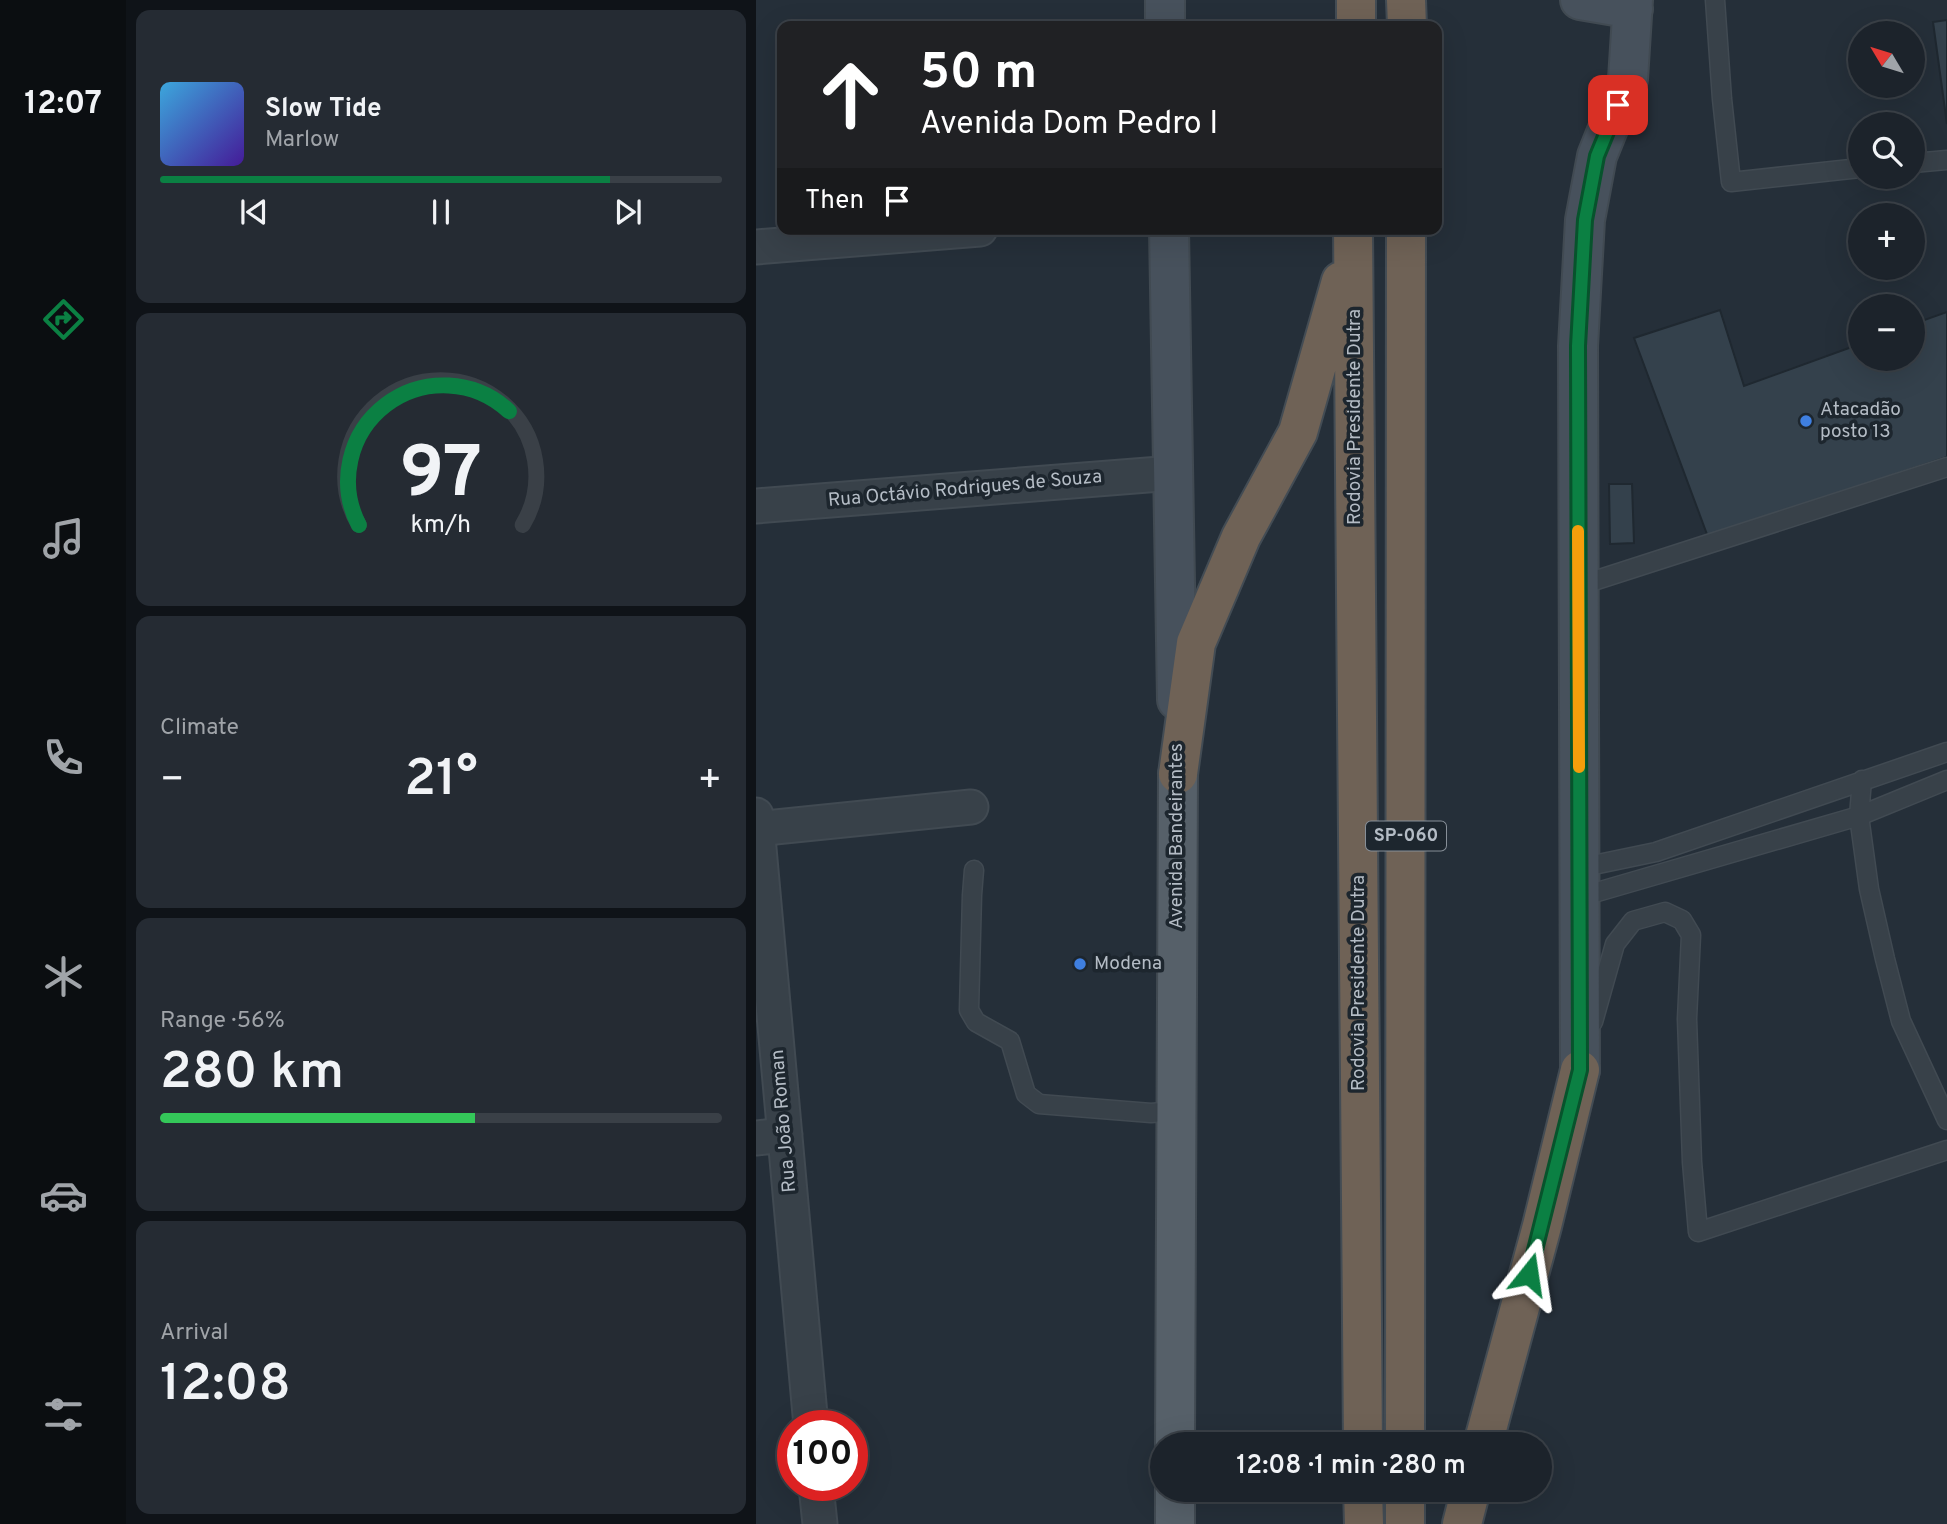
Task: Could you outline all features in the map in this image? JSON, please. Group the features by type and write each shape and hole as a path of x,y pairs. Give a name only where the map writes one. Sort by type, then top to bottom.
{"highway":[{"path":"1356,0 1356,21"},
{"path":"1406,0 1406,21"},
{"path":"1178,774 1196,643 1241,537 1298,432 1353,235"},
{"name":"Rodovia Presidente Dutra","path":"1353,235 1363,1432"},
{"name":"SP-060","path":"1405,1432 1406,235"},
{"path":"1486,1432 1542,1226 1580,1070"},
{"path":"1363,1502 1364,1524"},
{"path":"1405,1502 1405,1524"},
{"path":"1462,1524 1468,1502"}],"main road":[{"path":"1165,0 1165,21"},
{"path":"1580,0 1633,5 1628,79 1597,156 1585,220 1578,346 1580,1070"},
{"name":"Avenida Bandeirantes","path":"1169,235 1178,774 1175,1432"},
{"path":"1175,1502 1175,1524"}],"street":[{"path":"756,247 905,235"},
{"name":"Rua Octávio Rodrigues de Souza","path":"756,506 1174,473"},
{"path":"756,824 971,807"},
{"name":"Rua João Roman","path":"756,824 771,1136 809,1410"},
{"path":"818,1501 820,1524"}],"lane":[{"path":"1715,0 1731,182 1848,169"},
{"path":"1925,162 1947,160"},
{"path":"1578,586 1947,467"},
{"path":"1579,882 1656,852 1947,752"},
{"path":"1862,780 1859,816 1869,890 1901,1021 1947,1120"},
{"path":"1579,882 1859,816 1947,780"},
{"path":"974,870 969,1010 976,1022 1010,1041 1026,1094 1039,1104 1152,1112 1175,1111"},
{"path":"1580,1070 1615,944 1633,921 1665,912 1682,920 1691,935 1687,1019 1692,1162 1698,1232 1947,1150"}],"building":[{"path":"1947,20 1947,124 1933,22"},
{"name":"Atacadão posto 13","path":"1720,310 1744,386 1848,348 1848,371 1925,371 1925,320 1947,312 1947,457 1708,537 1634,338"},
{"path":"1609,484 1632,484 1634,543 1610,544"}],"slow traffic":[{"path":"1578,531 1579,767"}],"place":[{"name":"Atacadão posto 13","path":"1806,421"},
{"name":"Modena","path":"1080,964"}],"route":[{"path":"1529,1274 1580,1070 1578,346 1585,220 1597,156 1618,105"}]}
